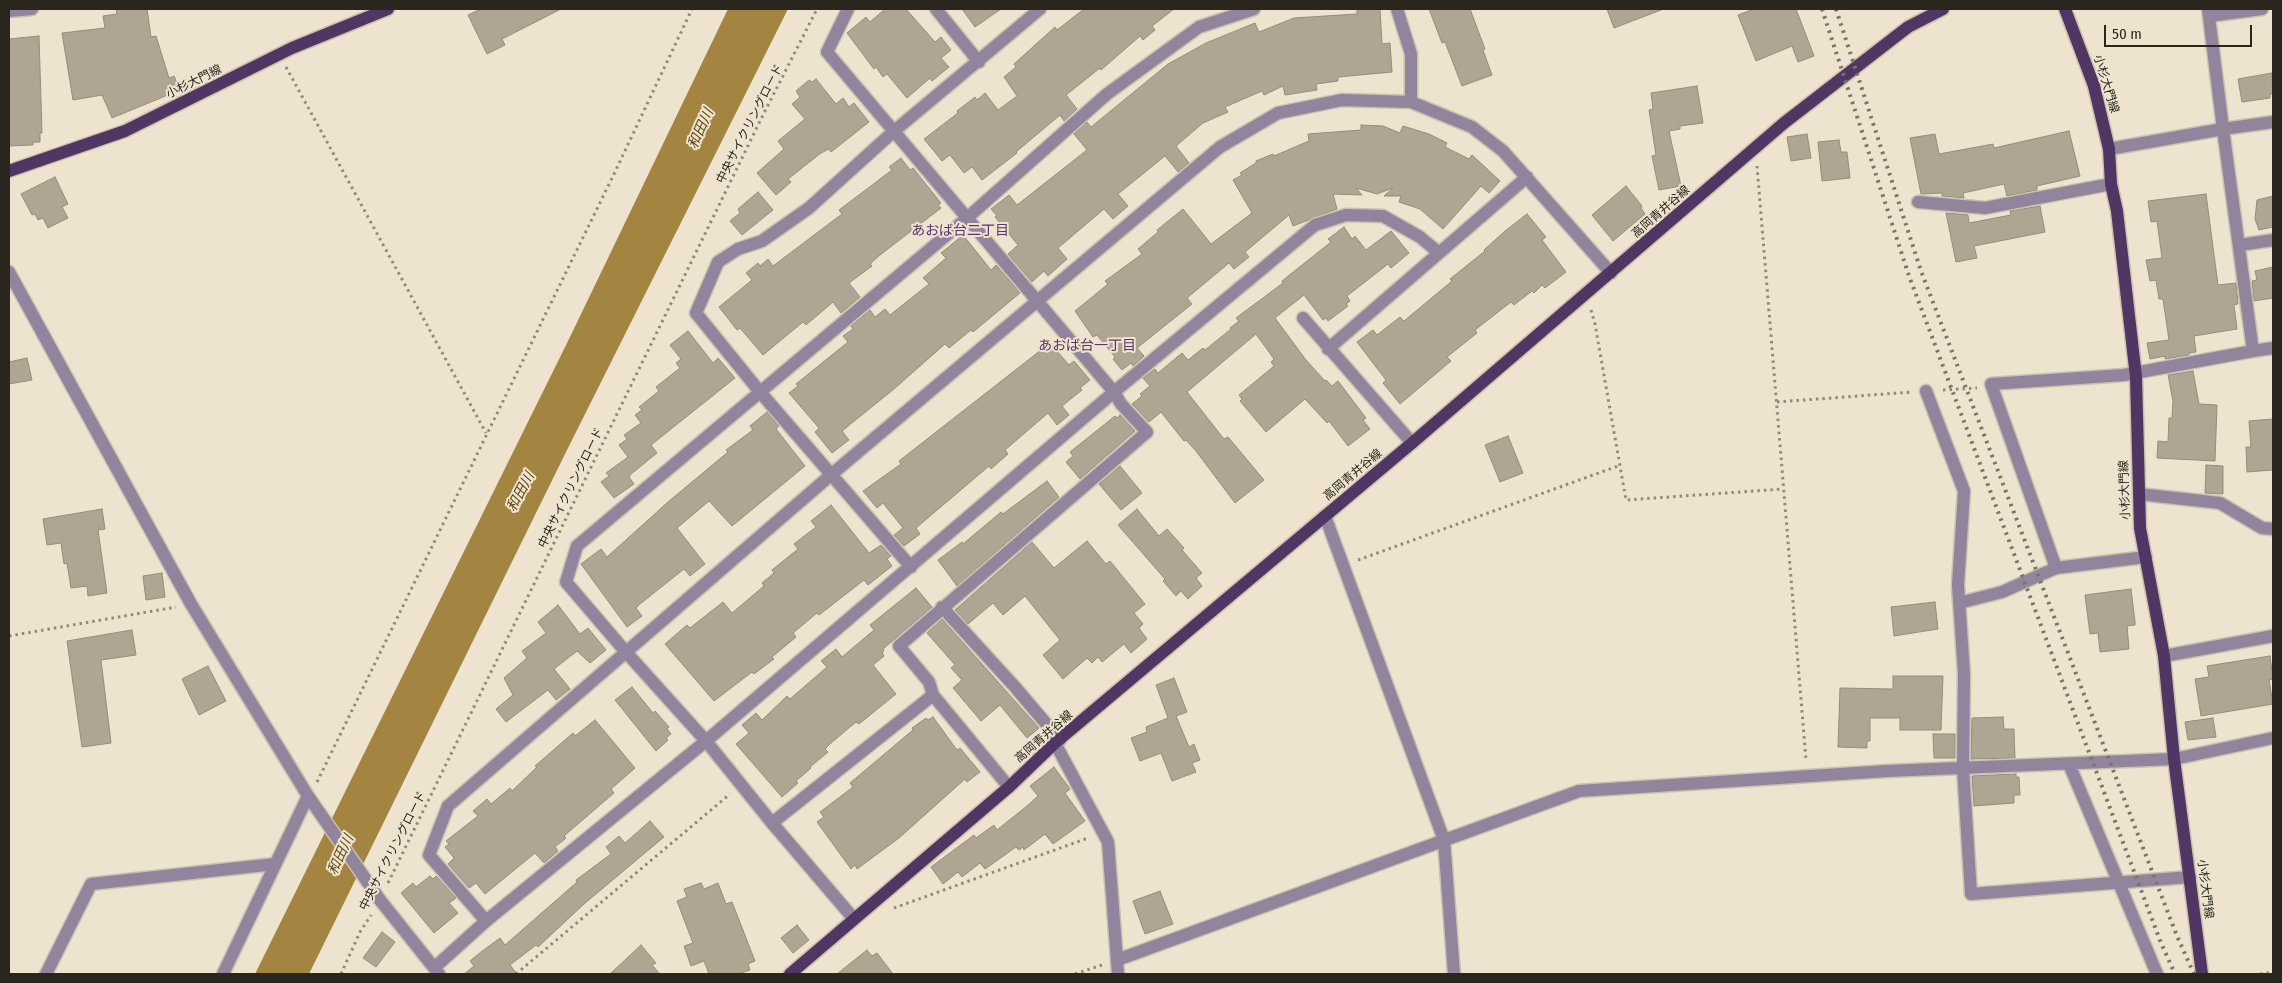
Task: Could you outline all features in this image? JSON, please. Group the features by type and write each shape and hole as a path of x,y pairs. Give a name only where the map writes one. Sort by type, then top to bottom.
{"main road":[{"name":"小杉大門線","path":"9,171 125,131 292,48 388,9"},
{"name":"高岡青井谷線","path":"796,972 874,901 1009,787 1058,742 1611,274 1784,124 1908,27 1943,9"},
{"name":"小杉大門線","path":"2064,9 2094,86 2109,148 2111,184 2117,211 2135,372 2140,528 2164,656 2174,759 2202,974"}],"street":[{"path":"9,10 32,9"},
{"path":"848,9 827,52 1114,392 1121,404 1147,432 942,607 900,646 929,682 933,695 1009,787"},
{"path":"936,9 979,62"},
{"path":"911,567 760,392 696,313 718,262 738,249 762,240 809,208 893,132 979,62 1040,9"},
{"path":"854,919 772,823 706,741 625,652 566,582 577,546 967,218 1107,94 1198,27 1254,9"},
{"path":"1397,9 1411,54 1411,102"},
{"path":"2253,351 2208,12 2262,9"},
{"path":"486,921 429,855 448,806 832,474 1220,147 1278,114 1342,100 1411,102 1472,127 1503,150 1611,274"},
{"path":"2109,148 2273,122"},
{"path":"1328,349 1527,177"},
{"path":"1918,202 1985,208 2111,184"},
{"path":"9,272 191,604 308,796 380,900 437,971 486,921 706,741 1114,392 1315,225 1346,215 1383,216 1420,237 1438,252"},
{"path":"2240,245 2273,240"},
{"path":"1303,318 1328,349 1412,443"},
{"path":"2056,568 1991,384 2124,375 2273,348"},
{"path":"1926,391 1964,491 1958,585 1964,674 1963,768 1971,894 2190,877"},
{"path":"2139,494 2220,503 2262,528 2273,529"},
{"path":"1325,516 1444,840 1454,974"},
{"path":"1959,603 2002,592 2056,568 2146,558"},
{"path":"942,607 1015,687 1058,742 1108,842 1118,974"},
{"path":"2164,656 2273,636"},
{"path":"772,823 933,695"},
{"path":"1117,960 1579,791 1807,776 2174,759 2273,738"},
{"path":"2069,764 2157,974"},
{"path":"223,974 308,796"},
{"path":"46,974 91,884 276,864"}],"path":[{"path":"308,796 313,790 374,666 614,174 692,9"},
{"name":"中央サイクリングロード","path":"341,974 360,932 380,900 763,115 817,9"},
{"path":"279,55 486,434"},
{"path":"1751,152 1759,170 1807,776"},
{"path":"1585,296 1595,324 1618,466 1626,500 1784,489"},
{"path":"1777,402 1992,388"},
{"path":"1343,566 1618,466"},
{"path":"9,636 191,604"},
{"path":"516,974 742,784"},
{"path":"874,901 884,912 1102,833"},
{"path":"1076,974 1117,960"},
{"path":"2260,974 2273,972"}],"water":[{"name":"和田川","path":"728,9 788,9 567,450 309,974 255,974 569,339"}],"building":[{"path":"116,9 147,9 151,37 156,36 169,78 174,76 180,90 112,118 102,95 73,100 62,33 105,28 103,16 117,14"},
{"path":"481,9 561,9 502,39 505,45 487,54 468,15"},
{"path":"885,9 906,9 935,42 941,37 951,50 941,58 949,67 932,81 930,78 907,98 887,74 883,77 876,67 874,69 847,33 866,17 870,22"},
{"path":"962,9 1001,9 975,27"},
{"path":"1084,9 1174,9 1152,26 1155,30 1143,40 1140,36 1101,70 1100,68 1066,95 1077,109 1064,121 1060,115 1017,153 982,180 972,167 964,173 950,155 942,161 924,139 958,113 957,111 975,97 977,100 985,93 998,110 1017,96 1004,77 1016,67 1014,64 1055,27 1057,30"},
{"path":"1357,9 1380,9 1382,44 1390,43 1392,72 1338,77 1338,81 1316,84 1317,90 1285,95 1283,86 1264,95 1262,91 1225,107 1228,112 1203,123 1176,146 1189,163 1178,172 1165,156 1118,194 1128,206 1113,219 1104,209 1058,248 1067,259 1048,276 1044,271 1032,282 1008,254 1018,245 995,217 997,216 991,209 1009,195 1017,205 1087,150 1074,134 1087,122 1091,127 1168,64 1206,43 1255,23 1259,32 1294,18 1357,14"},
{"path":"1429,9 1470,9 1485,49 1483,50 1492,75 1462,86 1445,42 1442,43"},
{"path":"1607,9 1660,9 1661,10 1614,28"},
{"path":"1754,9 1796,9 1814,56 1798,62 1792,46 1756,61 1738,15"},
{"path":"39,36 42,133 40,133 40,142 33,142 33,145 9,146 9,39"},
{"path":"2272,73 2273,94 2270,94 2270,98 2242,102 2238,79"},
{"path":"816,79 836,104 843,98 849,107 854,103 869,122 831,152 829,149 821,153 788,179 791,182 776,195 757,173 784,149 778,141 805,119 792,104 800,97 796,91 809,80 812,82"},
{"path":"1697,86 1703,123 1680,126 1680,129 1669,131 1681,186 1659,190 1652,156 1656,155 1649,110 1653,109 1651,93"},
{"path":"1361,125 1383,126 1400,133 1403,126 1429,134 1447,143 1445,147 1469,159 1472,155 1500,181 1489,193 1481,186 1443,229 1420,209 1399,202 1401,196 1384,196 1393,188 1377,194 1356,188 1362,195 1333,194 1337,209 1293,226 1289,215 1245,252 1249,257 1234,269 1229,263 1187,298 1192,304 1137,348 1144,356 1133,366 1131,363 1122,370 1113,359 1115,357 1097,335 1093,337 1075,311 1108,284 1105,281 1142,254 1138,249 1158,232 1157,230 1183,209 1211,244 1252,213 1233,180 1242,175 1240,173 1256,163 1256,161 1273,154 1274,156 1309,141 1308,134 1361,130"},
{"path":"2069,131 2080,176 2037,186 2037,190 2007,196 2004,184 1963,193 1964,198 1942,196 1942,193 1921,194 1910,138 1935,134 1939,154 1993,144 1994,148"},
{"path":"1807,134 1811,158 1791,161 1787,137"},
{"path":"1839,140 1841,152 1847,152 1850,178 1822,181 1818,142"},
{"path":"901,158 910,170 913,168 941,203 938,205 941,208 880,255 870,264 872,266 849,283 860,297 841,313 833,302 806,325 803,322 763,355 740,328 737,330 719,307 752,280 746,273 758,263 760,266 768,259 773,266 842,214 839,210 892,170 889,167"},
{"path":"55,177 68,204 62,207 68,218 48,228 43,218 38,220 35,214 32,215 21,194"},
{"path":"1626,186 1642,206 1641,208 1645,214 1613,241 1592,215"},
{"path":"758,192 773,210 742,235 730,221 740,213 738,209"},
{"path":"2206,194 2218,285 2236,283 2238,304 2234,305 2237,329 2194,336 2196,352 2189,353 2189,355 2165,359 2165,356 2150,359 2147,343 2169,340 2163,299 2159,299 2156,280 2150,281 2146,260 2162,258 2157,221 2151,222 2148,201"},
{"path":"2273,196 2273,227 2259,230 2255,219 2257,200"},
{"path":"2040,206 2045,232 1974,246 1977,258 1956,262 1946,213 1968,215 1969,223 2011,215 2010,211"},
{"path":"1527,214 1546,237 1542,240 1566,272 1545,288 1542,285 1534,293 1532,291 1514,305 1511,302 1475,330 1477,333 1447,357 1451,361 1400,404 1383,383 1386,380 1357,342 1373,330 1377,335 1400,317 1404,321 1452,281 1450,279 1485,251 1505,231"},
{"path":"1344,227 1352,239 1355,236 1366,250 1391,231 1409,253 1391,268 1388,264 1347,296 1350,301 1346,304 1348,306 1328,321 1326,318 1323,320 1304,295 1275,318 1306,360 1325,381 1332,386 1338,381 1366,418 1363,420 1370,429 1348,446 1329,421 1327,423 1305,399 1266,432 1240,401 1242,399 1239,395 1274,366 1271,362 1274,359 1256,334 1187,392 1224,439 1228,437 1264,480 1235,503 1196,451 1186,440 1184,441 1161,412 1149,422 1132,404 1150,386 1143,378 1155,369 1158,373 1182,353 1188,360 1203,348 1205,350 1239,321 1236,318 1283,283 1282,281 1331,242 1328,239"},
{"path":"963,235 991,270 996,265 1020,293 973,332 971,330 949,348 945,344 842,431 849,440 832,453 815,432 819,428 789,393 798,386 796,384 848,342 843,336 853,329 851,326 870,310 875,317 885,309 890,315 929,284 923,278 946,258 941,253"},
{"path":"2273,267 2273,298 2254,301 2252,281 2257,280 2255,271"},
{"path":"688,331 713,363 718,358 735,378 651,445 657,453 631,474 629,477 634,484 614,498 601,482 609,476 606,473 628,457 619,445 627,439 624,435 641,423 635,415 642,410 639,407 659,391 656,387 680,368 676,363 681,359 670,345"},
{"path":"1050,343 1069,365 1074,361 1090,380 1080,388 1082,390 1062,406 1069,415 1057,425 1048,413 1005,450 1008,454 991,469 989,466 916,528 920,534 904,546 894,535 903,528 883,503 877,508 863,491 901,464 899,461"},
{"path":"27,358 32,380 9,384 9,362"},
{"path":"2193,371 2199,404 2217,405 2215,461 2157,458 2158,441 2168,442 2169,418 2172,418 2173,401 2168,375"},
{"path":"767,412 779,426 776,429 805,466 732,526 709,501 677,528 705,564 690,576 684,569 640,604 636,608 642,616 627,627 581,564 601,549 607,557 668,502 728,452 726,450 753,430 750,426"},
{"path":"1120,415 1135,431 1080,479 1066,462 1073,456 1070,452 1115,416 1117,418"},
{"path":"2273,419 2273,470 2247,472 2246,447 2251,447 2249,421"},
{"path":"1508,436 1523,473 1500,482 1485,445"},
{"path":"2206,465 2223,466 2223,494 2205,493"},
{"path":"1120,466 1142,493 1121,510 1099,484"},
{"path":"1047,481 1059,497 957,586 938,560 962,542 963,544 1001,512 1003,514"},
{"path":"831,505 869,553 881,545 891,556 887,559 892,566 868,585 864,580 819,615 817,613 793,633 796,637 772,657 774,659 754,674 752,672 714,701 665,644 687,625 690,628 723,602 732,613 764,586 762,583 774,573 772,570 798,549 794,544 816,527 811,521"},
{"path":"102,509 105,529 98,530 107,593 88,596 87,586 71,588 67,563 64,564 61,543 47,545 43,519"},
{"path":"1137,509 1159,536 1167,529 1202,573 1196,578 1202,586 1188,599 1181,591 1176,596 1163,581 1165,579 1118,525"},
{"path":"1087,541 1106,564 1110,561 1145,604 1134,613 1143,624 1139,628 1147,639 1131,653 1124,644 1102,662 1098,657 1092,663 1087,658 1063,679 1043,655 1060,640 1025,596 1003,615 993,603 968,624 955,610 1032,542 1054,568"},
{"path":"162,573 165,597 146,600 143,576"},
{"path":"916,588 932,607 883,649 882,653 884,656 873,665 896,694 859,724 856,722 831,743 825,749 828,752 810,767 796,781 798,783 782,797 736,744 749,733 742,725 756,713 762,720 787,696 790,699 827,667 821,661 836,649 842,657 874,630 870,625"},
{"path":"2131,589 2135,625 2127,626 2129,649 2100,652 2098,633 2090,634 2085,595"},
{"path":"1935,602 1938,629 1894,636 1891,607"},
{"path":"558,605 580,634 588,628 606,650 590,663 577,651 554,669 570,689 556,700 548,690 506,722 496,709 513,695 504,678 527,658 522,651 546,633 538,622"},
{"path":"942,619 1039,728 1027,738 1000,705 981,721 953,688 962,680 951,668 955,665 927,633"},
{"path":"132,630 136,655 101,660 111,743 82,747 67,641"},
{"path":"2270,656 2273,679 2269,680 2273,704 2201,716 2195,679 2209,677 2207,666"},
{"path":"208,666 226,701 199,715 182,679"},
{"path":"1893,676 1943,676 1941,730 1900,730 1900,718 1870,718 1870,741 1867,741 1867,748 1838,747 1840,688 1893,689"},
{"path":"1174,678 1187,712 1176,716 1189,747 1194,744 1200,760 1192,763 1196,772 1172,781 1161,753 1140,761 1131,738 1147,732 1146,727 1168,718 1156,685"},
{"path":"632,687 653,713 655,711 669,727 667,729 671,734 666,738 668,740 656,751 615,700"},
{"path":"933,717 957,750 960,748 980,772 967,782 965,779 899,838 857,869 855,865 851,869 817,822 824,817 820,812 853,787 850,783 913,730 912,728 926,718 928,720"},
{"path":"2003,717 2004,729 2014,729 2015,758 1971,759 1972,718"},
{"path":"2213,718 2216,737 2188,740 2185,722"},
{"path":"595,720 635,768 611,789 614,793 564,836 566,838 555,847 558,851 544,863 535,853 485,894 476,883 469,888 448,864 454,858 445,847 449,844 446,841 478,816 473,811 487,799 491,804 510,788 512,791 537,767 535,766 573,733 575,736"},
{"path":"1933,734 1955,734 1955,758 1934,758"},
{"path":"1054,767 1070,789 1065,793 1085,821 1053,844 1045,834 1024,850 1023,847 1019,850 1016,847 985,869 980,863 962,877 958,872 943,884 931,867 974,835 976,838 994,825 997,830 1027,806 1038,796 1030,786"},
{"path":"2016,774 2016,777 2019,777 2020,795 2014,795 2014,803 1974,806 1972,776"},
{"path":"650,821 664,837 584,904 538,947 536,945 510,965 517,974 464,974 474,966 470,961 481,952 500,938 505,945 577,882 576,880 611,854 606,847 619,836 625,843"},
{"path":"430,876 433,879 436,876 456,898 449,903 458,913 434,933 401,893 413,883 416,887"},
{"path":"701,883 704,889 718,883 726,904 732,902 755,961 748,964 750,970 738,974 709,974 704,961 691,966 684,946 693,943 677,901 687,897 684,889"},
{"path":"1160,891 1173,924 1145,934 1133,901"},
{"path":"797,925 809,940 793,953 781,938"},
{"path":"382,932 395,942 376,967 363,958"},
{"path":"641,945 656,963 652,965 660,974 610,974"},
{"path":"867,950 872,956 877,953 893,974 837,974"}],"railway":[{"path":"1822,9 1909,276 2161,943 2175,974"},
{"path":"1836,9 1921,271 2177,936 2194,974"}],"district":[{"name":"あおば台二丁目","path":"960,231"},
{"name":"あおば台一丁目","path":"1087,346"}]}
